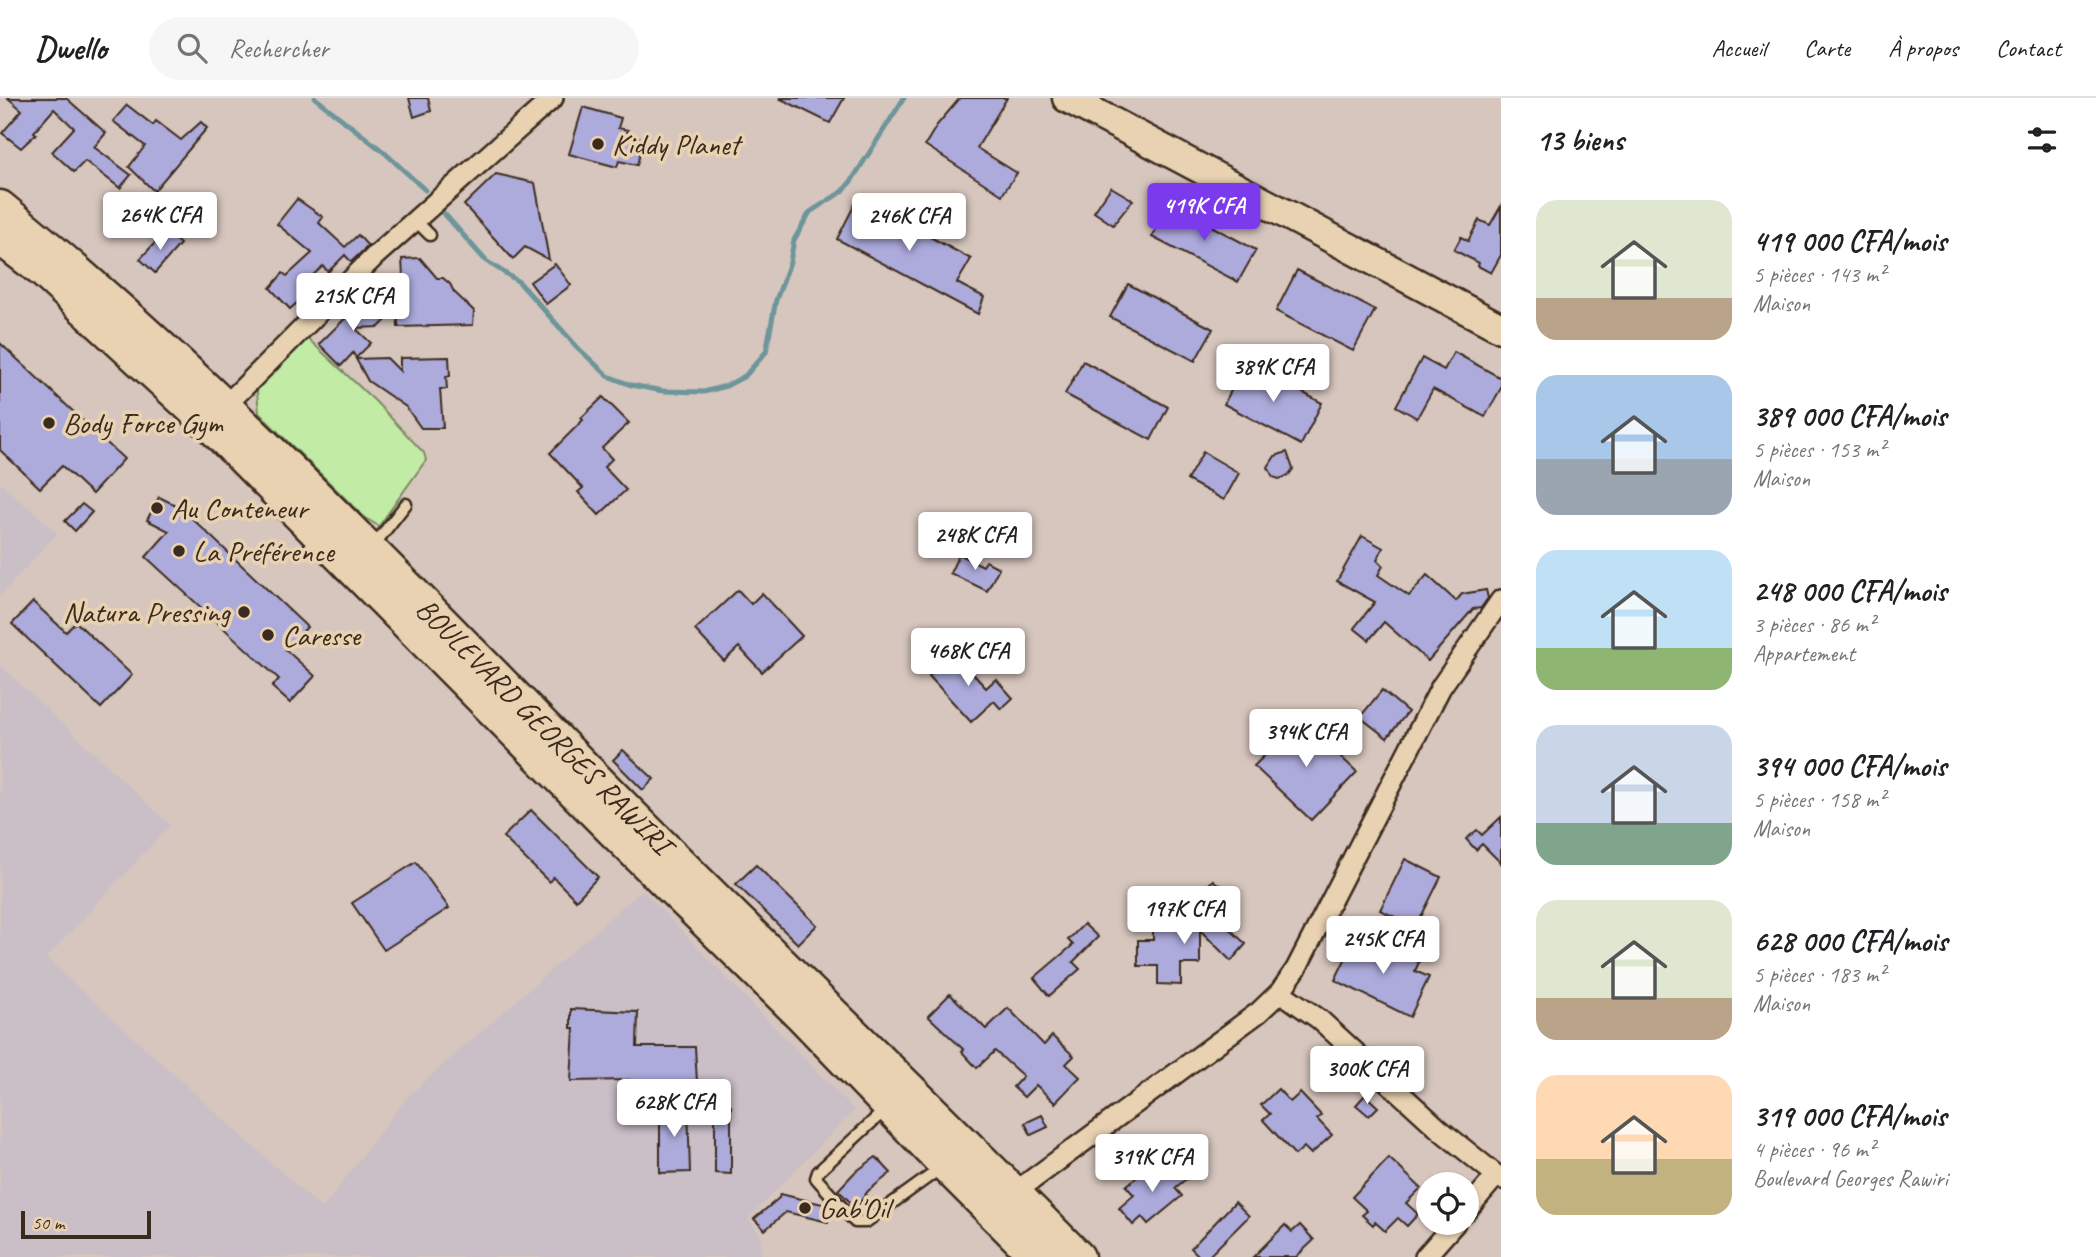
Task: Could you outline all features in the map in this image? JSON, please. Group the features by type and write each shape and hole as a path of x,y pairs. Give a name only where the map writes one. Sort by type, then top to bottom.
{"main road":[{"path":"1067,98 1501,328"},
{"name":"BOULEVARD GEORGES RAWIRI","path":"0,207 143,328 225,406 627,811 1078,1257"},
{"name":"BOULEVARD GEORGES RAWIRI","path":"0,237 44,272 209,424 1037,1257"}],"street":[{"path":"225,406 366,265 553,98"},
{"path":"1014,1192 1259,1012 1280,992 1310,944 1356,849 1441,687 1501,600"},
{"path":"1280,992 1319,1019 1439,1129 1498,1178 1479,1198"},
{"path":"1425,1257 1444,1235"}],"lane":[{"path":"415,220 430,235"},
{"path":"369,551 406,504"},
{"path":"889,1106 818,1172 816,1178 855,1222 866,1222 945,1165"}],"shaded area":[{"path":"0,483 57,533 0,596"},
{"path":"0,665 170,825 46,958 322,1209 408,1096 642,890 854,1110 748,1219 760,1235 761,1257 0,1257"}],"green space":[{"path":"306,337 375,401 424,453 426,460 379,526 365,518 259,413 257,391 262,381"}],"building":[{"path":"8,98 66,98 106,133 94,147 131,175 120,188 85,161 74,172 52,152 74,128 54,109 34,132 36,134 21,148 2,133 22,110"},
{"path":"409,98 428,98 431,111 414,117"},
{"path":"779,98 844,98 830,123"},
{"path":"960,98 1007,98 977,148 1017,173 1002,195 925,145 937,125"},
{"path":"127,105 153,125 156,121 181,140 201,122 207,128 154,191 129,167 145,146 113,121"},
{"name":"Kiddy Planet","path":"583,107 621,118 618,128 644,139 637,165 619,161 617,167 569,154"},
{"path":"496,174 535,183 549,260 525,247 513,259 464,205"},
{"path":"1111,187 1133,200 1113,225 1094,212"},
{"path":"858,198 971,259 957,283 984,297 978,314 837,239"},
{"path":"190,199 211,216 201,228 180,212"},
{"path":"297,199 323,217 319,223 345,247 358,235 368,246 351,262 345,255 328,272 323,266 300,287 307,294 290,309 270,288 283,273 287,276 312,253 277,224"},
{"path":"1170,204 1256,250 1238,282 1152,237"},
{"path":"1501,206 1501,255 1491,273 1478,266 1479,263 1454,250 1461,237 1468,241 1479,220 1490,225"},
{"path":"166,231 180,244 155,273 140,259"},
{"path":"420,258 437,278 443,278 450,284 454,292 474,311 473,325 398,327 397,294 404,295 402,259"},
{"path":"555,264 571,285 546,304 530,282"},
{"path":"1297,270 1375,310 1353,351 1276,311"},
{"path":"1128,284 1213,329 1195,361 1110,317"},
{"path":"366,298 387,319 379,327 355,328 371,343 356,358 353,353 341,366 319,344"},
{"path":"0,343 124,459 92,494 62,466 40,488 0,450"},
{"path":"1454,352 1501,378 1501,388 1485,417 1433,389 1417,418 1396,406 1422,358 1444,370"},
{"path":"449,357 450,376 446,377 447,389 440,389 443,428 421,428 406,407 368,381 356,359 387,358 400,371 400,358"},
{"path":"1083,361 1168,407 1151,440 1065,394"},
{"path":"1246,362 1322,403 1301,445 1224,404"},
{"path":"603,397 629,423 602,448 612,459 604,467 626,490 599,515 578,492 583,488 550,453"},
{"path":"1203,452 1239,473 1224,500 1187,480"},
{"path":"1287,452 1293,469 1288,476 1279,479 1273,477 1268,467 1275,456"},
{"path":"159,497 180,507 307,627 286,650 315,676 290,703 272,687 279,679 146,557 169,531 147,520"},
{"path":"82,504 92,512 75,531 65,521"},
{"path":"1362,536 1383,548 1377,560 1383,566 1378,575 1409,596 1427,575 1456,601 1462,594 1486,590 1488,598 1481,608 1473,609 1428,661 1384,622 1369,640 1354,628 1375,602 1337,581"},
{"path":"959,554 983,566 986,561 999,568 987,591 950,573"},
{"path":"738,590 751,604 762,593 802,636 762,672 739,647 724,661 695,630"},
{"path":"33,602 66,632 76,622 132,675 101,708 12,624"},
{"path":"954,653 986,688 996,679 1013,698 1001,709 994,701 971,722 929,676"},
{"path":"1382,690 1408,712 1387,738 1360,717"},
{"path":"1301,719 1357,772 1311,820 1254,766"},
{"path":"623,750 654,779 643,790 613,760"},
{"path":"531,810 598,877 576,900 553,877 549,882 503,837"},
{"path":"1501,817 1501,863 1482,844 1476,850 1466,839 1477,830 1482,835"},
{"path":"1405,859 1441,877 1416,927 1380,910"},
{"path":"416,862 449,908 384,950 352,903"},
{"path":"756,865 817,925 798,944 736,884"},
{"path":"1213,880 1227,892 1207,914 1193,902"},
{"path":"1153,920 1221,921 1246,944 1231,961 1200,930 1200,964 1181,964 1181,985 1158,984 1158,966 1138,966 1138,940 1153,940"},
{"path":"1084,924 1098,937 1073,962 1080,969 1049,996 1034,978 1073,945 1068,940"},
{"path":"1355,939 1367,945 1369,939 1419,962 1415,971 1429,977 1410,1017 1335,980"},
{"path":"950,994 986,1029 1008,1008 1044,1045 1052,1036 1074,1056 1066,1064 1080,1077 1055,1103 1036,1085 1024,1097 1013,1087 1023,1076 995,1051 977,1068 962,1052 964,1050 928,1016"},
{"path":"571,1009 638,1012 637,1047 695,1047 697,1082 655,1095 647,1087 629,1087 629,1080 571,1081 574,1028 571,1028"},
{"path":"1278,1089 1290,1102 1300,1093 1321,1115 1317,1119 1332,1135 1311,1154 1304,1147 1295,1155 1263,1120 1270,1114 1261,1105"},
{"path":"1365,1095 1378,1107 1369,1116 1356,1105"},
{"path":"660,1104 688,1105 690,1172 660,1173"},
{"path":"715,1105 731,1106 731,1174 715,1173"},
{"path":"1042,1115 1048,1127 1031,1135 1025,1123"},
{"path":"876,1157 891,1173 868,1191 856,1208 838,1190 854,1173"},
{"path":"1389,1158 1416,1183 1416,1193 1406,1203 1416,1212 1416,1216 1407,1226 1398,1218 1385,1231 1362,1215 1367,1211 1352,1197"},
{"path":"1172,1163 1186,1179 1175,1188 1182,1196 1148,1224 1142,1217 1133,1225 1119,1208 1134,1195 1126,1186 1151,1165 1158,1174"},
{"path":"780,1194 831,1206 828,1222 786,1212 765,1230 754,1219 779,1198"},
{"path":"1235,1202 1249,1216 1208,1257 1200,1257 1191,1248"},
{"path":"1285,1225 1292,1232 1300,1225 1314,1240 1296,1257 1253,1257"}],"waterway":[{"path":"315,98 385,153 425,190"},
{"path":"441,210 486,261 519,282 578,348 608,376 631,385 663,391 704,392 726,386 745,376 766,352 776,300 790,262 794,240 810,212 843,191 852,180 904,98"}],"place":[{"name":"Kiddy Planet","path":"598,144"},
{"name":"Body Force Gym","path":"49,423"},
{"name":"Au Conteneur","path":"157,508"},
{"name":"La Préférence","path":"179,551"},
{"name":"Natura Pressing","path":"244,612"},
{"name":"Caresse","path":"268,635"},
{"name":"Gab'Oil","path":"805,1208"}]}
